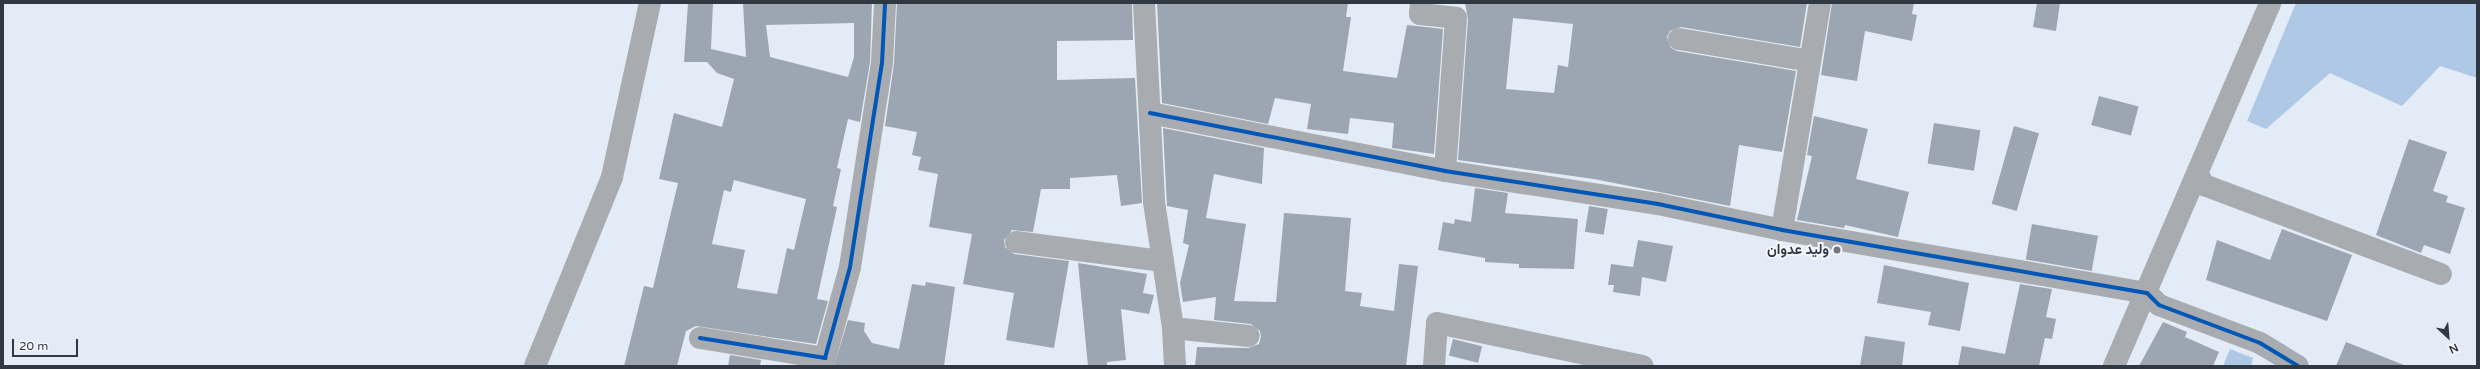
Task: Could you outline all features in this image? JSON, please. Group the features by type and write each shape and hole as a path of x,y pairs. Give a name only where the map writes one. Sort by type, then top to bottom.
{"street":[{"path":"535,366 612,177 650,3"},
{"path":"700,338 825,358 850,268 882,63 885,3"},
{"path":"1144,3 1154,202 1173,328 1175,366"},
{"path":"1421,3 1420,14 1456,18 1445,170"},
{"path":"1782,230 1820,3"},
{"path":"2114,366 2198,175 2270,3"},
{"path":"1679,39 1810,61"},
{"path":"1150,113 1445,170 1658,204 1782,230 2147,293 2159,305 2260,343 2298,366"},
{"path":"2198,175 2204,185 2441,274"},
{"path":"1016,242 1163,261"},
{"path":"1434,366 1437,323 1642,366"},
{"path":"1173,328 1249,336"}],"shaded area":[{"path":"2296,3 2477,3 2477,78 2440,66 2402,106 2330,73 2266,129 2247,121"},
{"path":"2230,349 2253,358 2251,366 2223,366"}],"building":[{"path":"688,3 713,3 711,49 746,57 743,3 872,3 870,62 860,122 848,119 837,168 841,169 833,206 837,207 817,299 828,301 816,344 696,326 686,331 677,366 624,366 644,286 653,288 678,183 659,179 674,113 722,127 734,79 717,73 707,62 684,62","holes":["854,23 854,57 848,77 770,57 766,25","734,180 806,199 794,250 787,248 777,294 737,288 745,250 712,244 724,190 731,192"]},
{"path":"897,3 1132,3 1133,40 1057,41 1057,80 1135,78 1142,203 1121,206 1117,175 1070,178 1070,189 1041,189 1033,232 1012,230 1004,240 1005,247 1014,254 1069,261 1054,348 1006,340 1014,293 963,284 972,234 929,227 938,174 918,170 921,157 912,155 917,132 885,126 894,64"},
{"path":"1157,3 1348,3 1346,17 1351,17 1343,71 1397,78 1407,25 1443,29 1434,154 1392,148 1394,123 1350,118 1348,134 1307,129 1311,104 1275,98 1268,124 1162,103"},
{"path":"1465,3 1807,3 1800,47 1681,27 1670,31 1667,37 1671,48 1677,51 1796,71 1782,152 1739,145 1730,206 1594,179 1458,160 1468,19","holes":["1513,18 1573,24 1568,67 1558,65 1554,93 1506,89"]},
{"path":"1832,3 1914,3 1912,14 1917,15 1912,41 1865,31 1857,81 1821,75"},
{"path":"2037,3 2060,3 2056,31 2033,27"},
{"path":"2099,96 2139,107 2131,136 2091,125"},
{"path":"1814,116 1868,129 1856,179 1909,192 1898,237 1845,225 1844,228 1797,220 1812,156 1807,155"},
{"path":"1934,123 1980,130 1974,171 1928,163"},
{"path":"2014,126 2039,133 2017,211 1992,204"},
{"path":"1163,128 1264,148 1262,184 1214,174 1206,218 1246,224 1234,301 1276,302 1284,213 1351,218 1345,291 1362,293 1360,306 1394,311 1399,264 1418,266 1406,366 1195,366 1197,347 1248,348 1259,344 1261,337 1260,331 1251,324 1214,320 1216,297 1183,302 1180,283 1189,245 1183,243 1188,210 1167,206"},
{"path":"2409,139 2447,152 2433,191 2448,196 2446,202 2465,208 2450,254 2424,245 2421,253 2376,235"},
{"path":"1475,188 1508,193 1505,213 1578,219 1574,269 1519,268 1519,264 1485,262 1485,258 1438,250 1443,222 1454,224 1455,219 1471,222"},
{"path":"1589,206 1608,209 1604,235 1585,232"},
{"path":"2032,224 2098,236 2092,271 2026,259"},
{"path":"2282,229 2352,255 2327,321 2206,280 2217,240 2270,260"},
{"path":"1638,240 1673,246 1666,282 1642,277 1640,296 1613,292 1614,285 1608,285 1611,264 1633,267"},
{"path":"1078,263 1147,274 1143,293 1154,295 1149,314 1121,309 1126,360 1107,362 1107,366 1088,366"},
{"path":"1884,265 1969,283 1960,331 1928,325 1931,312 1877,303"},
{"path":"926,282 955,287 944,366 834,366 848,320 865,323 864,331 872,343 899,349 912,284 925,286"},
{"path":"2020,284 2052,289 2046,317 2056,319 2052,339 2045,338 2039,366 1958,366 1962,346 2005,354"},
{"path":"2163,322 2187,332 2185,337 2219,352 2213,366 2139,366"},
{"path":"1865,336 1905,342 1902,366 1860,366"},
{"path":"1453,339 1482,346 1478,363 1449,355"},
{"path":"2346,342 2404,365 2404,366 2336,366"},
{"path":"730,355 761,360 760,366 728,366"}],"cycle path":[{"path":"700,338 825,358 850,267 882,63 885,3"},
{"path":"1150,113 1445,171 1658,204 1782,230 2147,293 2159,305 2260,343 2298,366"}],"place":[{"name":"وليد عدوان","path":"1837,250"}]}
